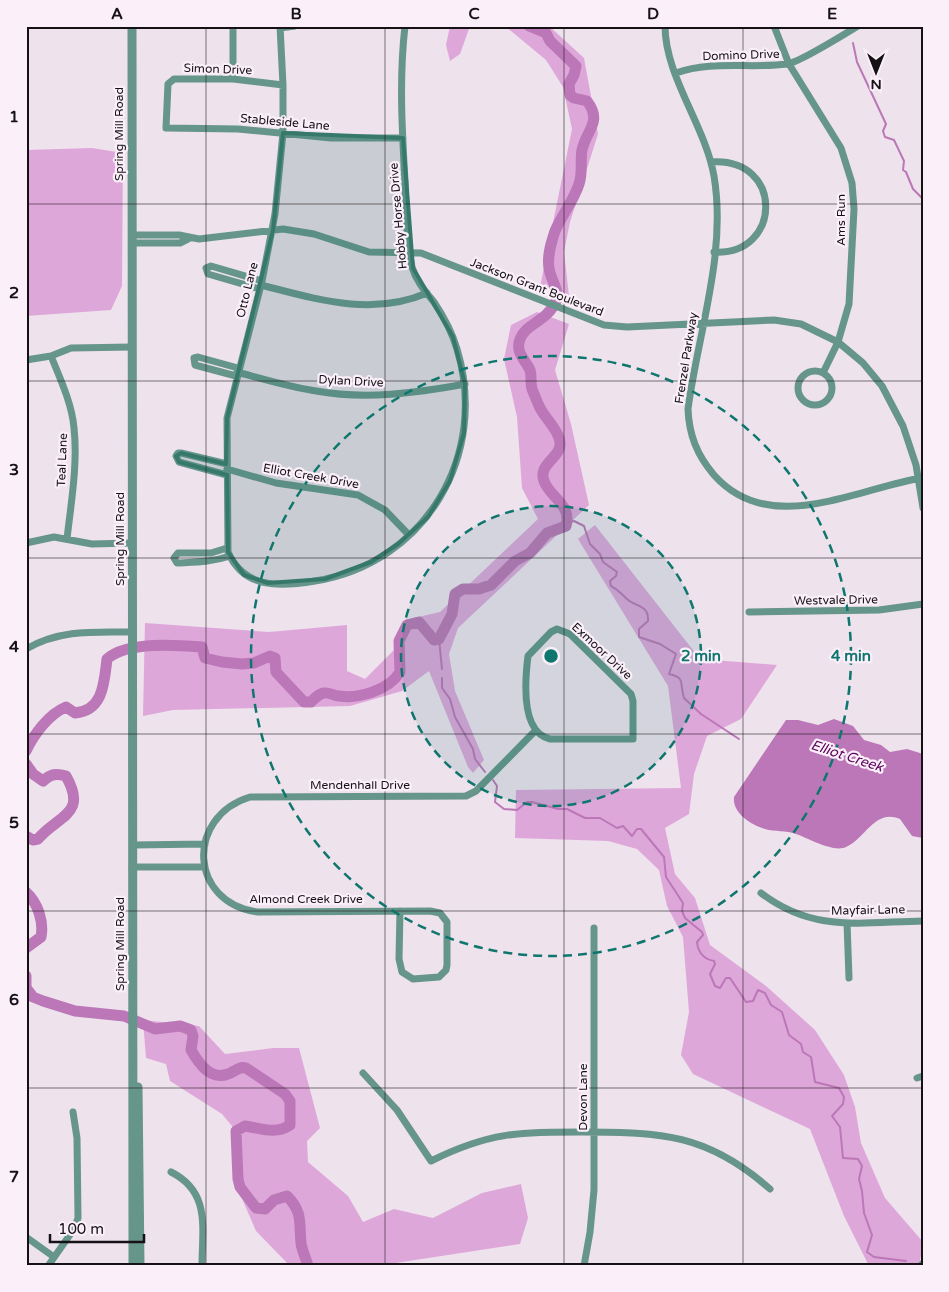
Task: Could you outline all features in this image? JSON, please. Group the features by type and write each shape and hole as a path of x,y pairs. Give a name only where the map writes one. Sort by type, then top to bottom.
{"street":[{"name":"Spring Mill Road","path":"132,26 133,1266"},
{"path":"233,26 234,79"},
{"path":"280,27 296,26"},
{"name":"Hobby Horse Drive","path":"230,556 244,575 259,582 309,582 354,570 387,552 428,516 439,500 456,467 466,424 465,384 453,338 441,313 416,279 410,251 401,77 405,26"},
{"name":"Frenzel Parkway","path":"664,26 667,53 711,162 717,205 714,252 689,403 689,428 700,457 728,489 745,499 757,503 791,508 921,478"},
{"name":"Ams Run","path":"774,26 789,64 835,137 852,182 854,210 850,294 846,318 838,342 823,372"},
{"name":"Domino Drive","path":"676,73 690,68 709,66 789,64 858,26"},
{"name":"Otto Lane","path":"230,556 227,548 227,418 273,230 283,133 280,27"},
{"name":"Simon Drive","path":"166,128 168,84 174,79 234,79 283,85"},
{"name":"Stableside Lane","path":"166,128 238,129 361,139 403,138"},
{"path":"711,162 734,164 749,171 762,187 766,203 761,228 750,241 729,251 714,252"},
{"name":"Jackson Grant Boulevard","path":"132,239 179,235 188,238 273,230 299,230 369,252 410,251 421,254 604,324 627,328 762,319 791,322 817,331 838,342 863,363 882,386 910,443 921,478 923,508"},
{"path":"261,285 211,266 206,268 208,274 308,297 351,304 397,304 427,293"},
{"path":"26,360 51,356 71,348 132,347"},
{"name":"Teal Lane","path":"51,356 62,384 74,430 74,473 67,539"},
{"name":"Dylan Drive","path":"237,372 198,357 194,358 195,365 237,372 298,388 339,394 409,393 465,384"},
{"path":"807,372 823,372 828,376 832,387 829,398 819,404 807,403 802,400 798,390 800,380 807,372"},
{"name":"Elliot Creek Drive","path":"227,469 179,462 176,456 182,452 227,469 276,483 358,495 385,510 408,534"},
{"path":"26,543 45,538 67,539 92,544 133,542"},
{"path":"227,548 211,553 178,553 175,555 174,561 177,563 212,562 230,556"},
{"name":"Westvale Drive","path":"749,612 879,610 923,604"},
{"name":"Exmoor Drive","path":"563,630 632,696 633,739 550,739 542,736 536,730 528,714 528,656 551,632 563,630"},
{"path":"26,649 41,641 68,633 132,632"},
{"name":"Mendenhall Drive","path":"205,867 205,844 208,832 220,813 238,801 250,797 468,795 478,789 536,730"},
{"path":"133,845 205,844"},
{"path":"132,867 205,867"},
{"name":"Almond Creek Drive","path":"205,867 212,886 218,894 225,901 244,910 258,912 400,911 435,912 444,917 446,922 447,965 446,970 439,977 413,979 402,972 400,959 400,911"},
{"name":"Mayfair Lane","path":"760,893 790,912 812,920 847,923 923,921"},
{"path":"847,923 849,978"},
{"name":"Devon Lane","path":"584,1266 592,1216 594,928"},
{"name":"Spring Mill Road","path":"133,1052 139,1114 140,1266"},
{"path":"363,1073 397,1110 431,1161 468,1144 508,1134 652,1133 693,1142 714,1150 742,1166 770,1189"},
{"path":"48,1266 74,1228 78,1218 77,1138 73,1112"},
{"path":"171,1172 192,1186 200,1202 202,1266"},
{"path":"26,1237 54,1257"},
{"path":"920,1266 923,1263"}],"highlighted area":[{"path":"283,133 403,138 413,268 453,337 465,384 464,433 450,481 428,517 398,544 371,562 325,579 268,583 244,575 228,552 227,475 179,462 176,456 181,453 226,464 227,418 273,230"}],"shaded area":[{"path":"450,26 470,26 460,54 450,61 446,45"},
{"path":"505,26 549,26 584,58 598,134 570,222 564,252 569,296 540,287 572,129 563,87 546,60"},
{"path":"92,148 123,153 122,286 111,310 26,316 26,150"},
{"path":"537,312 569,324 555,370 571,424 589,505 458,628 449,654 455,691 484,760 473,773 468,767 429,671 402,691 350,706 173,710 143,716 145,623 269,632 347,625 347,671 365,679 394,650 405,620 440,612 538,519 522,488 517,417 504,359 511,325"},
{"path":"595,525 700,659 777,665 741,719 707,736 694,774 689,814 665,828 675,874 695,898 710,945 766,986 815,1030 844,1075 855,1107 861,1143 885,1198 923,1242 920,1261 914,1266 869,1266 844,1216 810,1129 693,1074 681,1055 689,1012 683,937 667,906 659,870 637,849 608,841 515,838 516,790 681,788 668,686 578,539"},
{"path":"143,1020 199,1026 225,1054 273,1048 299,1048 320,1128 307,1141 308,1162 348,1196 363,1222 394,1209 433,1218 482,1193 521,1184 528,1218 520,1244 389,1264 388,1266 290,1266 256,1231 234,1180 232,1126 222,1114 170,1081 166,1064 146,1058"}],"water":[{"name":"Elliot Creek","path":"834,719 853,726 864,740 881,745 890,752 907,749 923,754 923,838 912,836 900,819 891,817 877,821 846,847 834,848 792,833 760,827 739,813 734,803 734,797 786,720 798,720 818,725"}],"waterway":[{"path":"26,751 38,731 54,714 66,707 75,713 92,707 101,694 107,659 127,649 166,645 202,647 205,658 242,664 254,663 270,656 275,658 276,672 304,702 311,702 318,695 324,693 347,697 373,692 389,684 400,672 399,641 407,625 419,622 434,640 439,639 452,614 455,594 463,589 479,589 491,585 515,561 530,553 547,533 566,526 566,512 547,487 543,474 544,469 559,450 559,438 539,406 532,389 530,370 521,356 519,344 527,329 547,314 556,301 557,293 549,268 550,250 555,231 579,184 582,150 592,126 594,115 587,101 570,95 569,84 576,66 550,41 546,33 529,26"},
{"name":"Ams Run","path":"853,43 857,62 886,124 883,131 885,137 894,140 904,161 903,170 906,172 913,189 923,199"},
{"path":"567,523 574,521 584,526 590,544 600,554 603,562 617,572 616,576 610,581 611,586 630,602 641,607 646,612 648,621 639,629 639,637 660,644 676,654 669,674 680,679 684,698 701,714 739,739"},
{"path":"439,639 442,669"},
{"path":"442,678 442,688 450,699 455,717 473,749 475,759 485,772"},
{"path":"26,764 33,774 43,781 54,775 66,776 74,799 68,813 38,839 33,840 26,836"},
{"path":"493,780 497,786 495,802 504,809 517,810 527,802 532,802 558,809 567,809 585,818 600,818 617,828 623,826 632,836 637,829 641,829 664,857 666,877 683,903 682,911 685,918 702,932 703,935 697,942 700,952 704,957 714,961 715,964 710,974 715,986 720,988 726,978 730,978 746,1002 753,1001 758,990 765,993 771,1005 782,1012 789,1035 801,1044 803,1052 811,1057 815,1082 839,1088 844,1097 843,1104 832,1116 840,1127 843,1158 858,1159 862,1166 859,1179 864,1213 872,1235 867,1252 874,1257 906,1261"},
{"path":"26,892 37,907 42,925 41,937 26,948"},
{"path":"26,976 26,988 33,997 43,1001 75,1011 124,1016 155,1029 180,1026 191,1030 193,1036 191,1050 201,1065 210,1073 222,1075 246,1068 285,1094 290,1101 290,1125 279,1130 245,1126 236,1131 238,1179 240,1187 256,1208 265,1209 274,1200 287,1196 292,1202 298,1213 302,1246 308,1266"}]}
